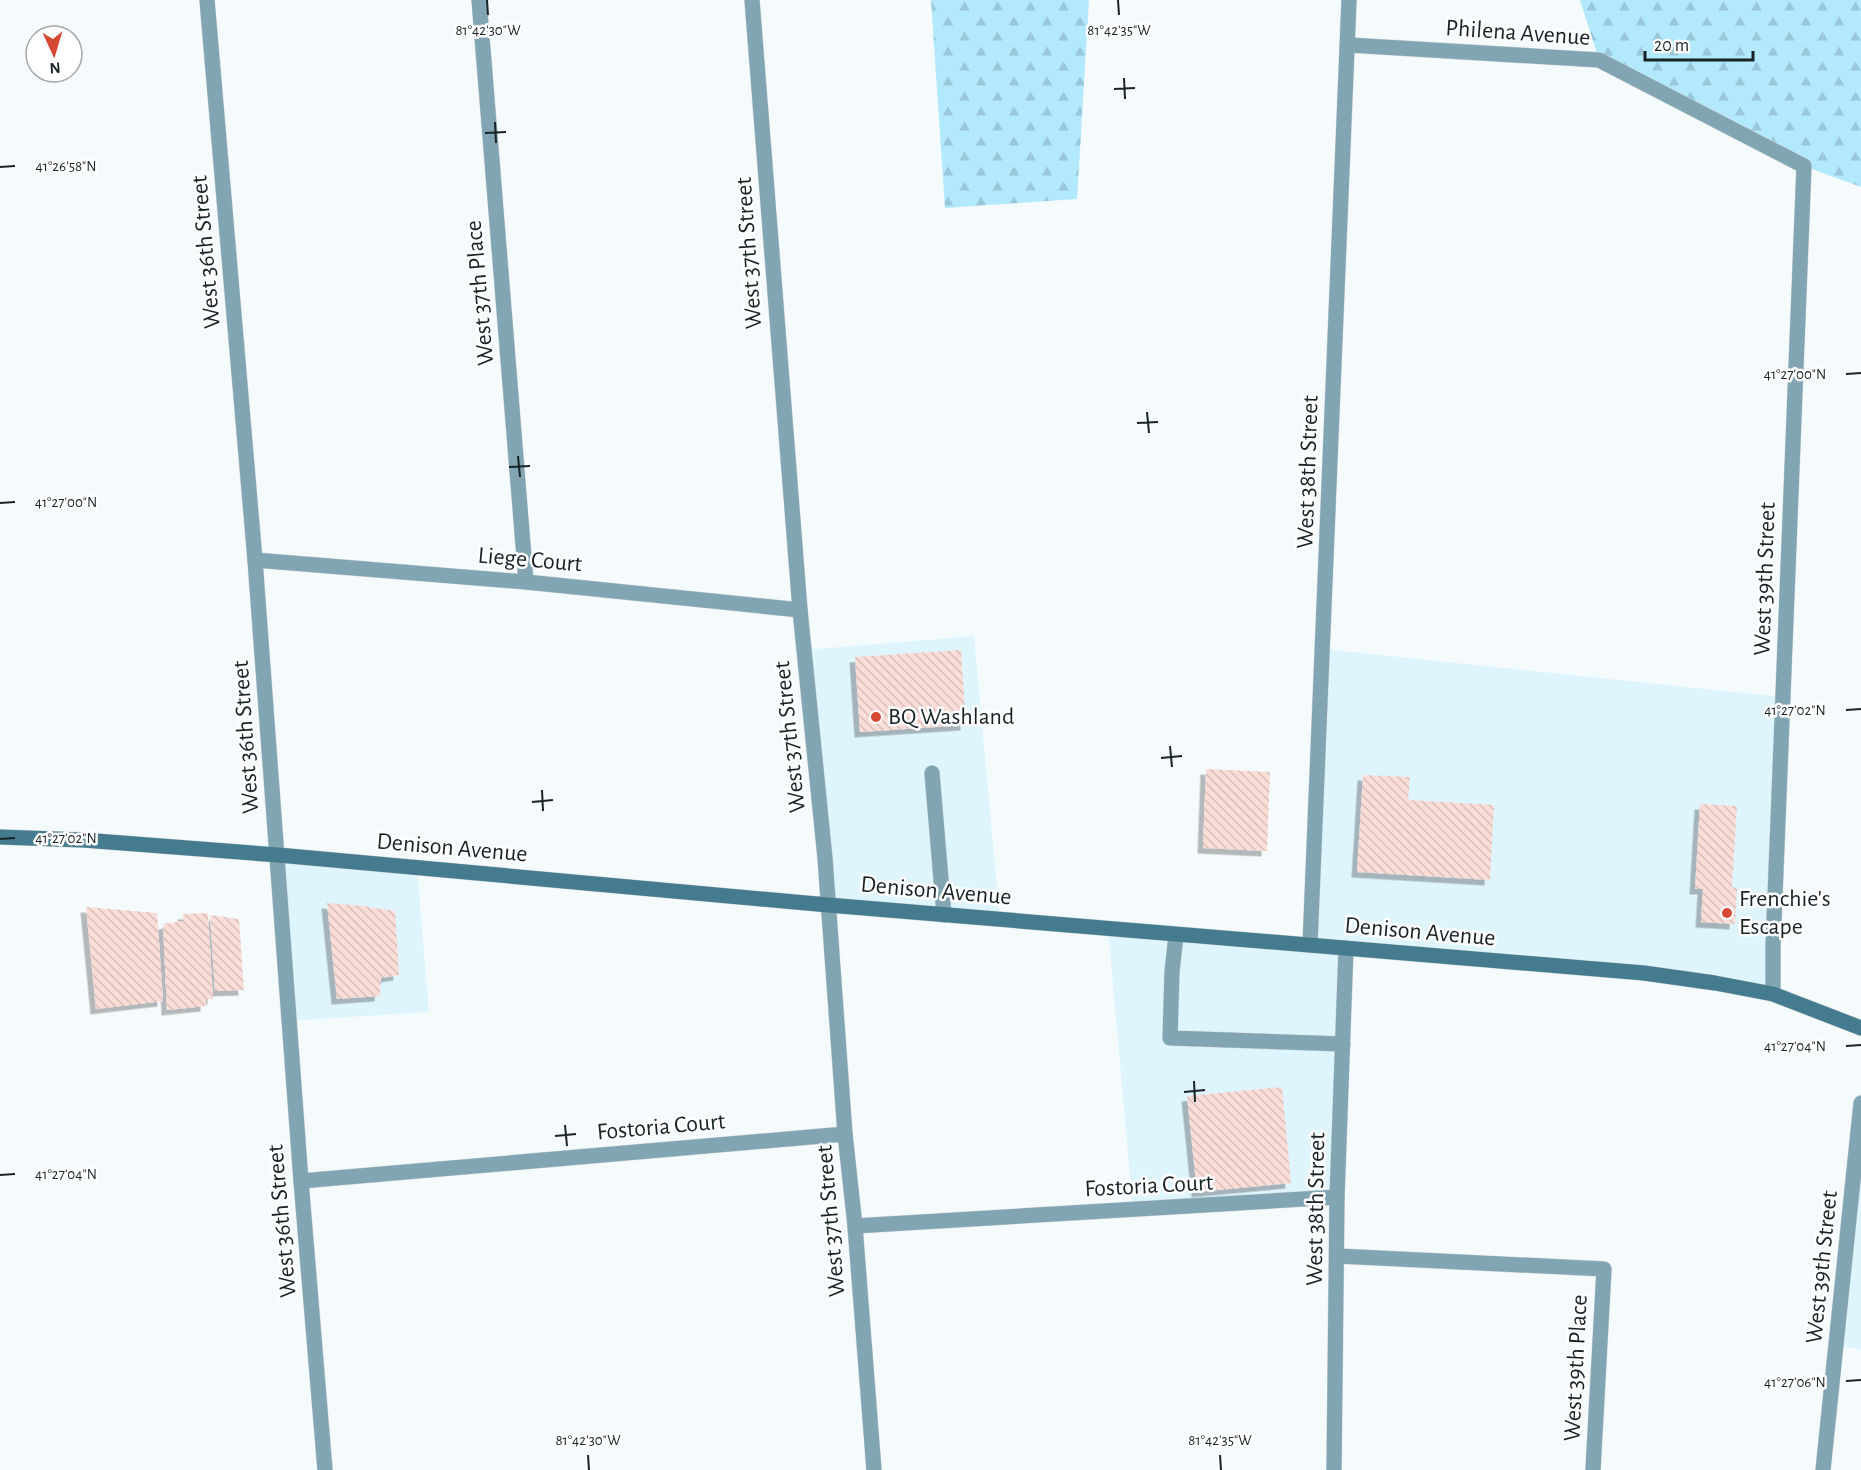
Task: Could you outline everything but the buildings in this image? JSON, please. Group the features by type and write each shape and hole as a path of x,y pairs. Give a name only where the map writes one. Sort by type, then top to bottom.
{"main road":[{"name":"Denison Avenue","path":"0,837 83,840 278,855 828,905 1644,973 1773,994 1861,1028"}],"street":[{"name":"West 36th Street","path":"207,0 255,560 325,1470"},
{"name":"West 37th Place","path":"479,0 526,582"},
{"name":"West 37th Street","path":"752,0 800,610 828,905 874,1470"},
{"name":"West 38th Street","path":"1310,945 1349,45 1349,0"},
{"name":"Philena Avenue","path":"1349,45 1599,60 1804,166"},
{"name":"West 39th Street","path":"1773,994 1804,166"},
{"name":"Liege Court","path":"255,560 526,582 800,610"},
{"path":"933,773 944,915"},
{"path":"1176,934 1172,972 1170,1038 1343,1044"},
{"name":"West 38th Street","path":"1334,1470 1337,1197 1346,948"},
{"name":"West 39th Street","path":"1822,1470 1861,1103"},
{"name":"Fostoria Court","path":"301,1181 845,1134"},
{"name":"Fostoria Court","path":"855,1226 1337,1197"},
{"name":"West 39th Place","path":"1338,1256 1604,1269 1593,1470"}],"shaded area":[{"path":"974,636 1000,920 828,905 804,650"},
{"path":"1323,649 1783,697 1773,994 1347,948 1337,1197 1133,1210 1108,928 1310,945"},
{"path":"278,855 417,867 429,1012 289,1021"},
{"path":"1861,1103 1861,1350 1837,1345"}],"green space":[{"path":"931,0 1089,0 1077,199 945,208"},
{"path":"1580,0 1861,0 1861,187 1804,166 1599,60"}],"place":[{"name":"BQ Washland","path":"876,717"},
{"name":"Frenchie's Escape","path":"1727,913"}]}
